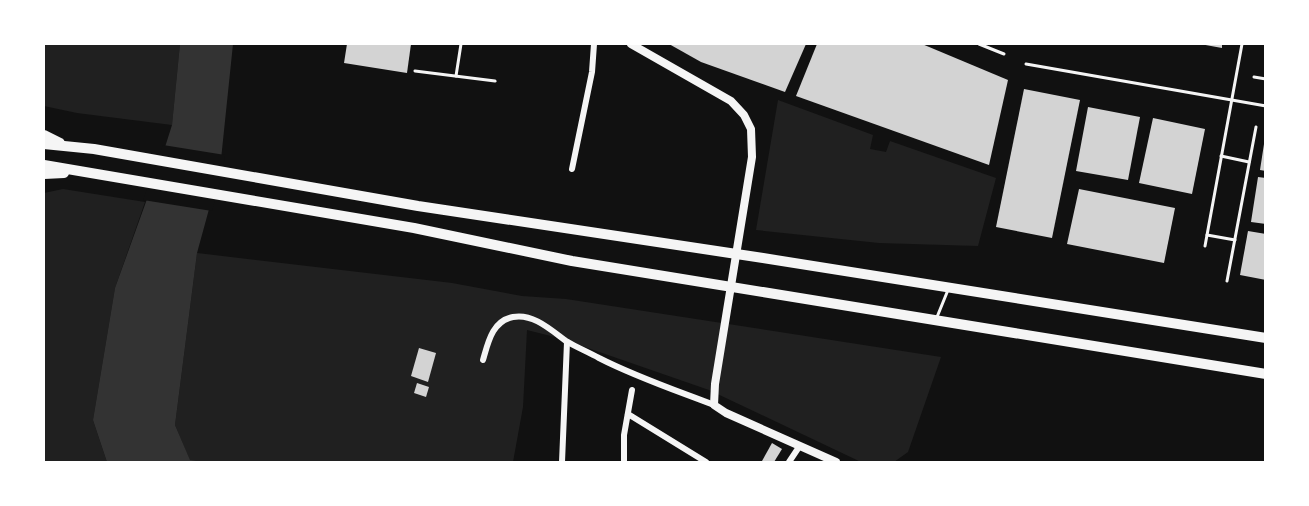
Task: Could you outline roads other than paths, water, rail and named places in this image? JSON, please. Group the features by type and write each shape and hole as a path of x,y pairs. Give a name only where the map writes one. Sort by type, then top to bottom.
{"highway":[{"path":"44,135 66,146"},
{"path":"44,144 94,149 418,206 1266,338"},
{"path":"44,165 90,171 414,228 572,261 1266,374"},
{"path":"44,174 90,171"}],"main road":[{"path":"631,44 731,101 744,115 751,129 753,140 745,207 715,384 714,405 726,413 836,462"}],"street":[{"path":"572,169 592,72 594,44"},
{"path":"483,360 490,337 497,325 515,317 537,322 567,342 634,376 714,405"},
{"path":"562,462 567,342"},
{"path":"625,461 632,390"},
{"path":"628,414 706,462"},
{"path":"789,462 799,447"}],"lane":[{"path":"456,76 461,44"},
{"path":"979,44 1004,54"},
{"path":"1205,246 1242,44"},
{"path":"1026,64 1266,106"},
{"path":"415,71 495,81"},
{"path":"1254,77 1266,79"},
{"path":"1227,281 1256,127"},
{"path":"1221,156 1249,162"},
{"path":"1207,235 1234,240"},
{"path":"935,321 949,288"}]}
